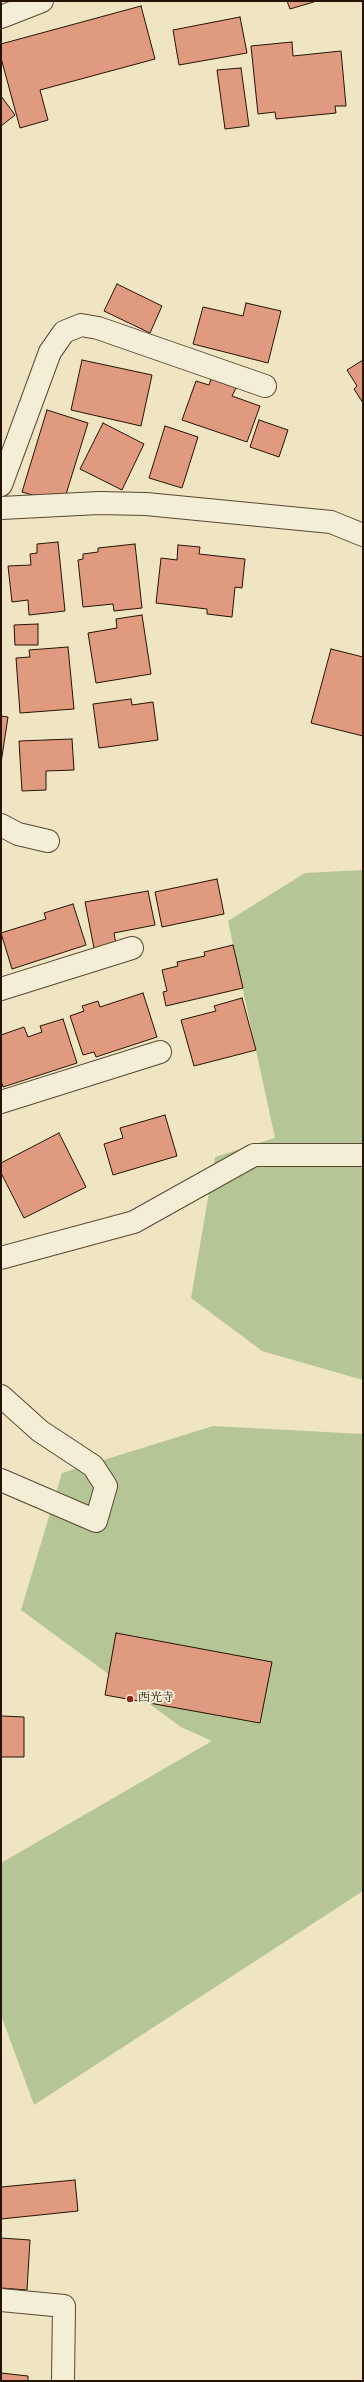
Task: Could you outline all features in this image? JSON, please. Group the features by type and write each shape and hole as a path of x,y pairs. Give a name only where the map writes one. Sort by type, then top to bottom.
{"street":[{"path":"1,17 42,1"},
{"path":"1,484 50,352 64,332 70,329 81,325 98,328 265,386"},
{"path":"1,508 99,503 146,504 331,522 360,527"},
{"path":"1,825 18,834 48,841"},
{"path":"1,989 132,948"},
{"path":"1,1102 160,1052"},
{"path":"1,1258 134,1222 254,1155 363,1155"},
{"path":"1,1396 40,1431 93,1466 106,1486 96,1521 1,1480"},
{"path":"1,2300 64,2306 63,2381"}],"green space":[{"path":"363,870 363,1380 262,1351 191,1298 215,1157 275,1138 228,921 305,873"},
{"path":"213,1426 363,1434 363,1891 34,2105 1,2015 1,1863 212,1741 181,1727 21,1610 62,1473"}],"building":[{"path":"287,1 317,1 290,9"},
{"path":"141,6 155,59 40,90 48,120 20,128 1,58 1,44"},
{"path":"240,17 247,53 179,65 173,30"},
{"path":"292,42 293,56 341,51 346,106 335,106 336,113 276,119 275,112 258,114 251,46"},
{"path":"241,68 249,126 225,129 217,70"},
{"path":"1,96 15,115 1,126"},
{"path":"117,284 162,306 150,333 104,311"},
{"path":"246,303 281,311 268,363 193,344 203,307 243,316"},
{"path":"82,360 152,375 141,426 71,410"},
{"path":"363,360 363,403 354,389 357,386 347,370"},
{"path":"211,379 236,388 232,396 260,406 247,442 182,420 196,381 209,385"},
{"path":"47,410 88,423 63,504 22,492"},
{"path":"259,420 288,430 279,457 250,447"},
{"path":"103,423 144,444 122,490 80,469"},
{"path":"165,426 198,437 182,488 149,478"},
{"path":"58,542 65,611 29,615 28,600 12,602 8,566 31,565 30,554 37,553 37,544"},
{"path":"135,544 142,608 114,611 113,604 83,607 78,560 83,559 83,554 98,552 98,548"},
{"path":"178,545 200,547 199,554 245,559 242,588 235,587 232,617 207,614 207,609 156,603 161,558 177,560"},
{"path":"142,615 151,674 96,683 88,633 117,628 116,619"},
{"path":"38,624 38,645 15,645 14,625"},
{"path":"68,647 74,709 20,713 16,658 30,657 29,650"},
{"path":"331,649 363,657 363,736 311,723"},
{"path":"131,699 132,705 153,702 158,740 99,748 93,704"},
{"path":"1,716 8,717 1,763"},
{"path":"72,739 74,770 46,771 46,790 22,791 19,741"},
{"path":"217,879 224,914 162,927 155,892"},
{"path":"148,891 155,925 114,933 116,944 94,948 85,902"},
{"path":"73,904 86,945 12,969 1,933 46,919 44,913"},
{"path":"233,945 243,988 166,1006 163,992 167,991 162,970 178,966 177,962 205,956 204,952"},
{"path":"143,993 157,1037 96,1057 94,1052 83,1055 70,1016 84,1011 82,1006 98,1001 100,1007"},
{"path":"242,998 256,1050 194,1066 181,1020 216,1011 214,1006"},
{"path":"63,1019 77,1063 3,1087 1,1080 1,1035 24,1027 28,1037 42,1032 40,1026"},
{"path":"165,1115 177,1156 113,1175 104,1144 123,1138 120,1128"},
{"path":"59,1133 86,1187 24,1218 1,1173 1,1163"},
{"path":"116,1633 272,1662 260,1723 105,1695"},
{"path":"1,1716 24,1717 24,1757 1,1757"},
{"path":"75,2180 78,2211 1,2219 1,2187"},
{"path":"1,2238 30,2240 27,2290 1,2288"},
{"path":"1,2373 28,2376 28,2381 1,2381"}],"place":[{"name":"西光寺","path":"130,1699"}]}
